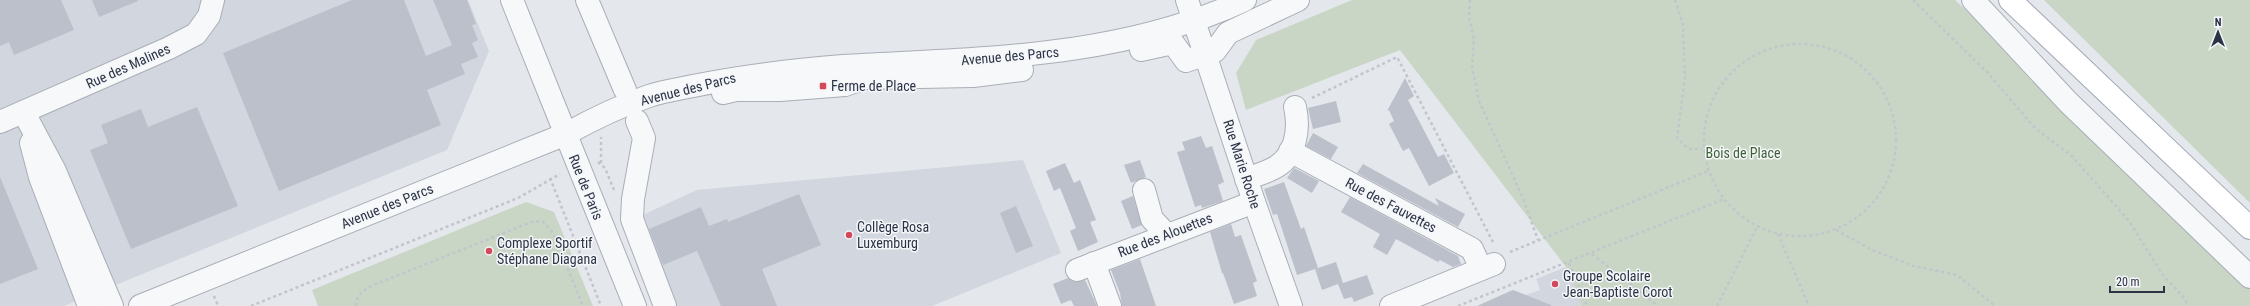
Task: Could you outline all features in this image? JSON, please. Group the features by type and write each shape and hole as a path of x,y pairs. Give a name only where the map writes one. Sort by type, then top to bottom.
{"main road":[{"path":"2010,0 2250,228"}],"street":[{"name":"Rue des Malines","path":"0,122 24,113 196,34 209,16 213,0"},
{"name":"Rue de Paris","path":"512,0 566,134 577,166 635,306"},
{"path":"587,0 590,2 625,90"},
{"name":"Rue Marie Roche","path":"1187,0 1195,20 1246,179 1291,306"},
{"name":"Avenue des Parcs","path":"140,306 566,134 596,118 650,96 742,76 806,69 1037,55 1098,46 1195,20 1245,0"},
{"path":"600,130 659,109 736,90 780,90 845,85 865,78 973,76 1073,63 1173,43 1186,61 1215,51 1228,33 1298,0"},
{"path":"1973,0 2068,102 2250,277"},
{"path":"1246,179 1273,169 1290,151 1298,130 1295,107"},
{"path":"24,113 40,177 89,306"},
{"path":"24,113 55,171 112,306"},
{"path":"637,121 644,138 633,199 632,219 665,306"},
{"name":"Rue des Fauvettes","path":"1290,151 1472,249 1493,263"},
{"path":"1144,190 1152,219 1166,234"},
{"name":"Rue des Alouettes","path":"1110,306 1086,267 1166,234 1254,202"},
{"path":"1391,306 1493,263"}],"path":[{"path":"1470,0 1469,17 1474,39 1472,66 1479,101 1523,198 1538,240"},
{"path":"1675,0 1683,24 1685,78 1677,138 1689,149 1702,149"},
{"path":"1913,0 1987,72 2035,128 2072,156 2129,222 2163,274 2186,300 2186,306"},
{"path":"1815,44 1845,54 1870,73 1888,98 1897,129 1896,160 1884,190 1879,196 1864,213 1836,230 1804,237 1778,234 1757,227 1724,199 1708,171 1702,149 1702,127 1712,101 1729,75 1754,55 1784,45 1815,44"},
{"path":"1295,107 1398,57 1493,263 1538,240 1708,171"},
{"path":"600,130 601,163"},
{"path":"251,306 518,198 550,178 600,306"},
{"path":"1458,306 1569,263 1724,199"},
{"path":"356,306 356,300 362,292 370,286 534,221 543,222 553,233 582,306"},
{"path":"1716,306 1757,227"},
{"path":"1836,230 1872,250 1914,266 1957,274 1995,306"},
{"path":"1778,234 1809,306"},
{"path":"1592,253 1658,306"},
{"path":"1569,263 1587,306"}],"shaded area":[{"path":"0,0 468,0 489,51 447,150 64,306 0,306"},
{"name":"Collège Rosa Luxemburg","path":"1023,160 1061,253 932,306 673,306 638,217 697,190"},
{"name":"Groupe Scolaire Jean-Baptiste Corot","path":"1566,267 1582,306 1493,306 1490,300 1513,290 1526,295 1540,290 1536,279"}],"green space":[{"name":"Bois de Place","path":"1352,0 1955,0 2250,283 2250,306 1582,306 1566,267 1400,50 1246,110 1236,73 1256,40"},
{"path":"2044,0 2250,0 2250,203"},
{"name":"Complexe Sportif Stéphane Diagana","path":"526,202 554,212 593,306 318,306 312,290"}],"building":[{"path":"0,0 61,0 74,30 14,55 9,42 0,46"},
{"path":"92,0 138,0 138,1 99,17"},
{"path":"352,0 404,0 426,56 452,45 433,0 467,0 476,24 472,25 478,40 472,43 478,57 461,64 465,74 427,90 441,125 279,191 223,53"},
{"path":"1405,78 1414,96 1408,100 1438,157 1444,154 1454,173 1429,186 1409,148 1403,151 1389,124 1394,121 1389,110 1387,111"},
{"path":"1336,101 1341,122 1313,129 1308,108"},
{"path":"197,107 238,206 131,249 90,150 108,143 101,125 141,109 148,127"},
{"path":"1313,133 1338,147 1331,159 1306,146"},
{"path":"1201,136 1206,148 1212,146 1224,182 1218,185 1223,201 1202,208 1201,205 1195,207 1177,152 1185,150 1182,142"},
{"path":"1140,160 1146,177 1131,183 1124,165"},
{"path":"1065,163 1074,183 1080,180 1096,220 1090,222 1098,242 1078,251 1070,231 1076,228 1060,188 1054,191 1046,171"},
{"path":"1363,164 1439,206 1435,198 1465,214 1458,227 1357,173"},
{"path":"1294,168 1319,181 1312,193 1287,178"},
{"path":"0,177 38,269 0,284"},
{"path":"1284,182 1301,229 1304,227 1318,268 1297,275 1277,214 1273,215 1264,189"},
{"path":"799,194 821,245 762,269 777,306 721,306 697,251 663,265 649,229 701,207 709,226 727,219 728,222"},
{"path":"1133,196 1142,225 1132,229 1121,201"},
{"path":"1350,197 1458,256 1461,264 1453,267 1440,260 1438,262 1396,239 1387,255 1373,247 1380,234 1341,212"},
{"path":"1016,206 1033,246 1016,253 1000,213"},
{"path":"1231,224 1235,237 1241,235 1257,281 1253,283 1257,296 1234,304 1222,273 1210,232"},
{"path":"1140,259 1156,306 1122,306 1120,293 1111,270"},
{"path":"1336,262 1343,283 1367,275 1374,294 1354,302 1352,297 1344,299 1338,284 1322,290 1315,269"},
{"path":"1068,278 1075,282 1085,280 1097,306 1074,306 1071,300 1061,304 1053,284"},
{"path":"1513,290 1551,305 1551,306 1477,306"}],"place":[{"name":"Ferme de Place","path":"823,86"},
{"name":"Collège Rosa Luxemburg","path":"849,235"},
{"name":"Complexe Sportif Stéphane Diagana","path":"489,251"},
{"name":"Groupe Scolaire Jean-Baptiste Corot","path":"1555,284"}]}
